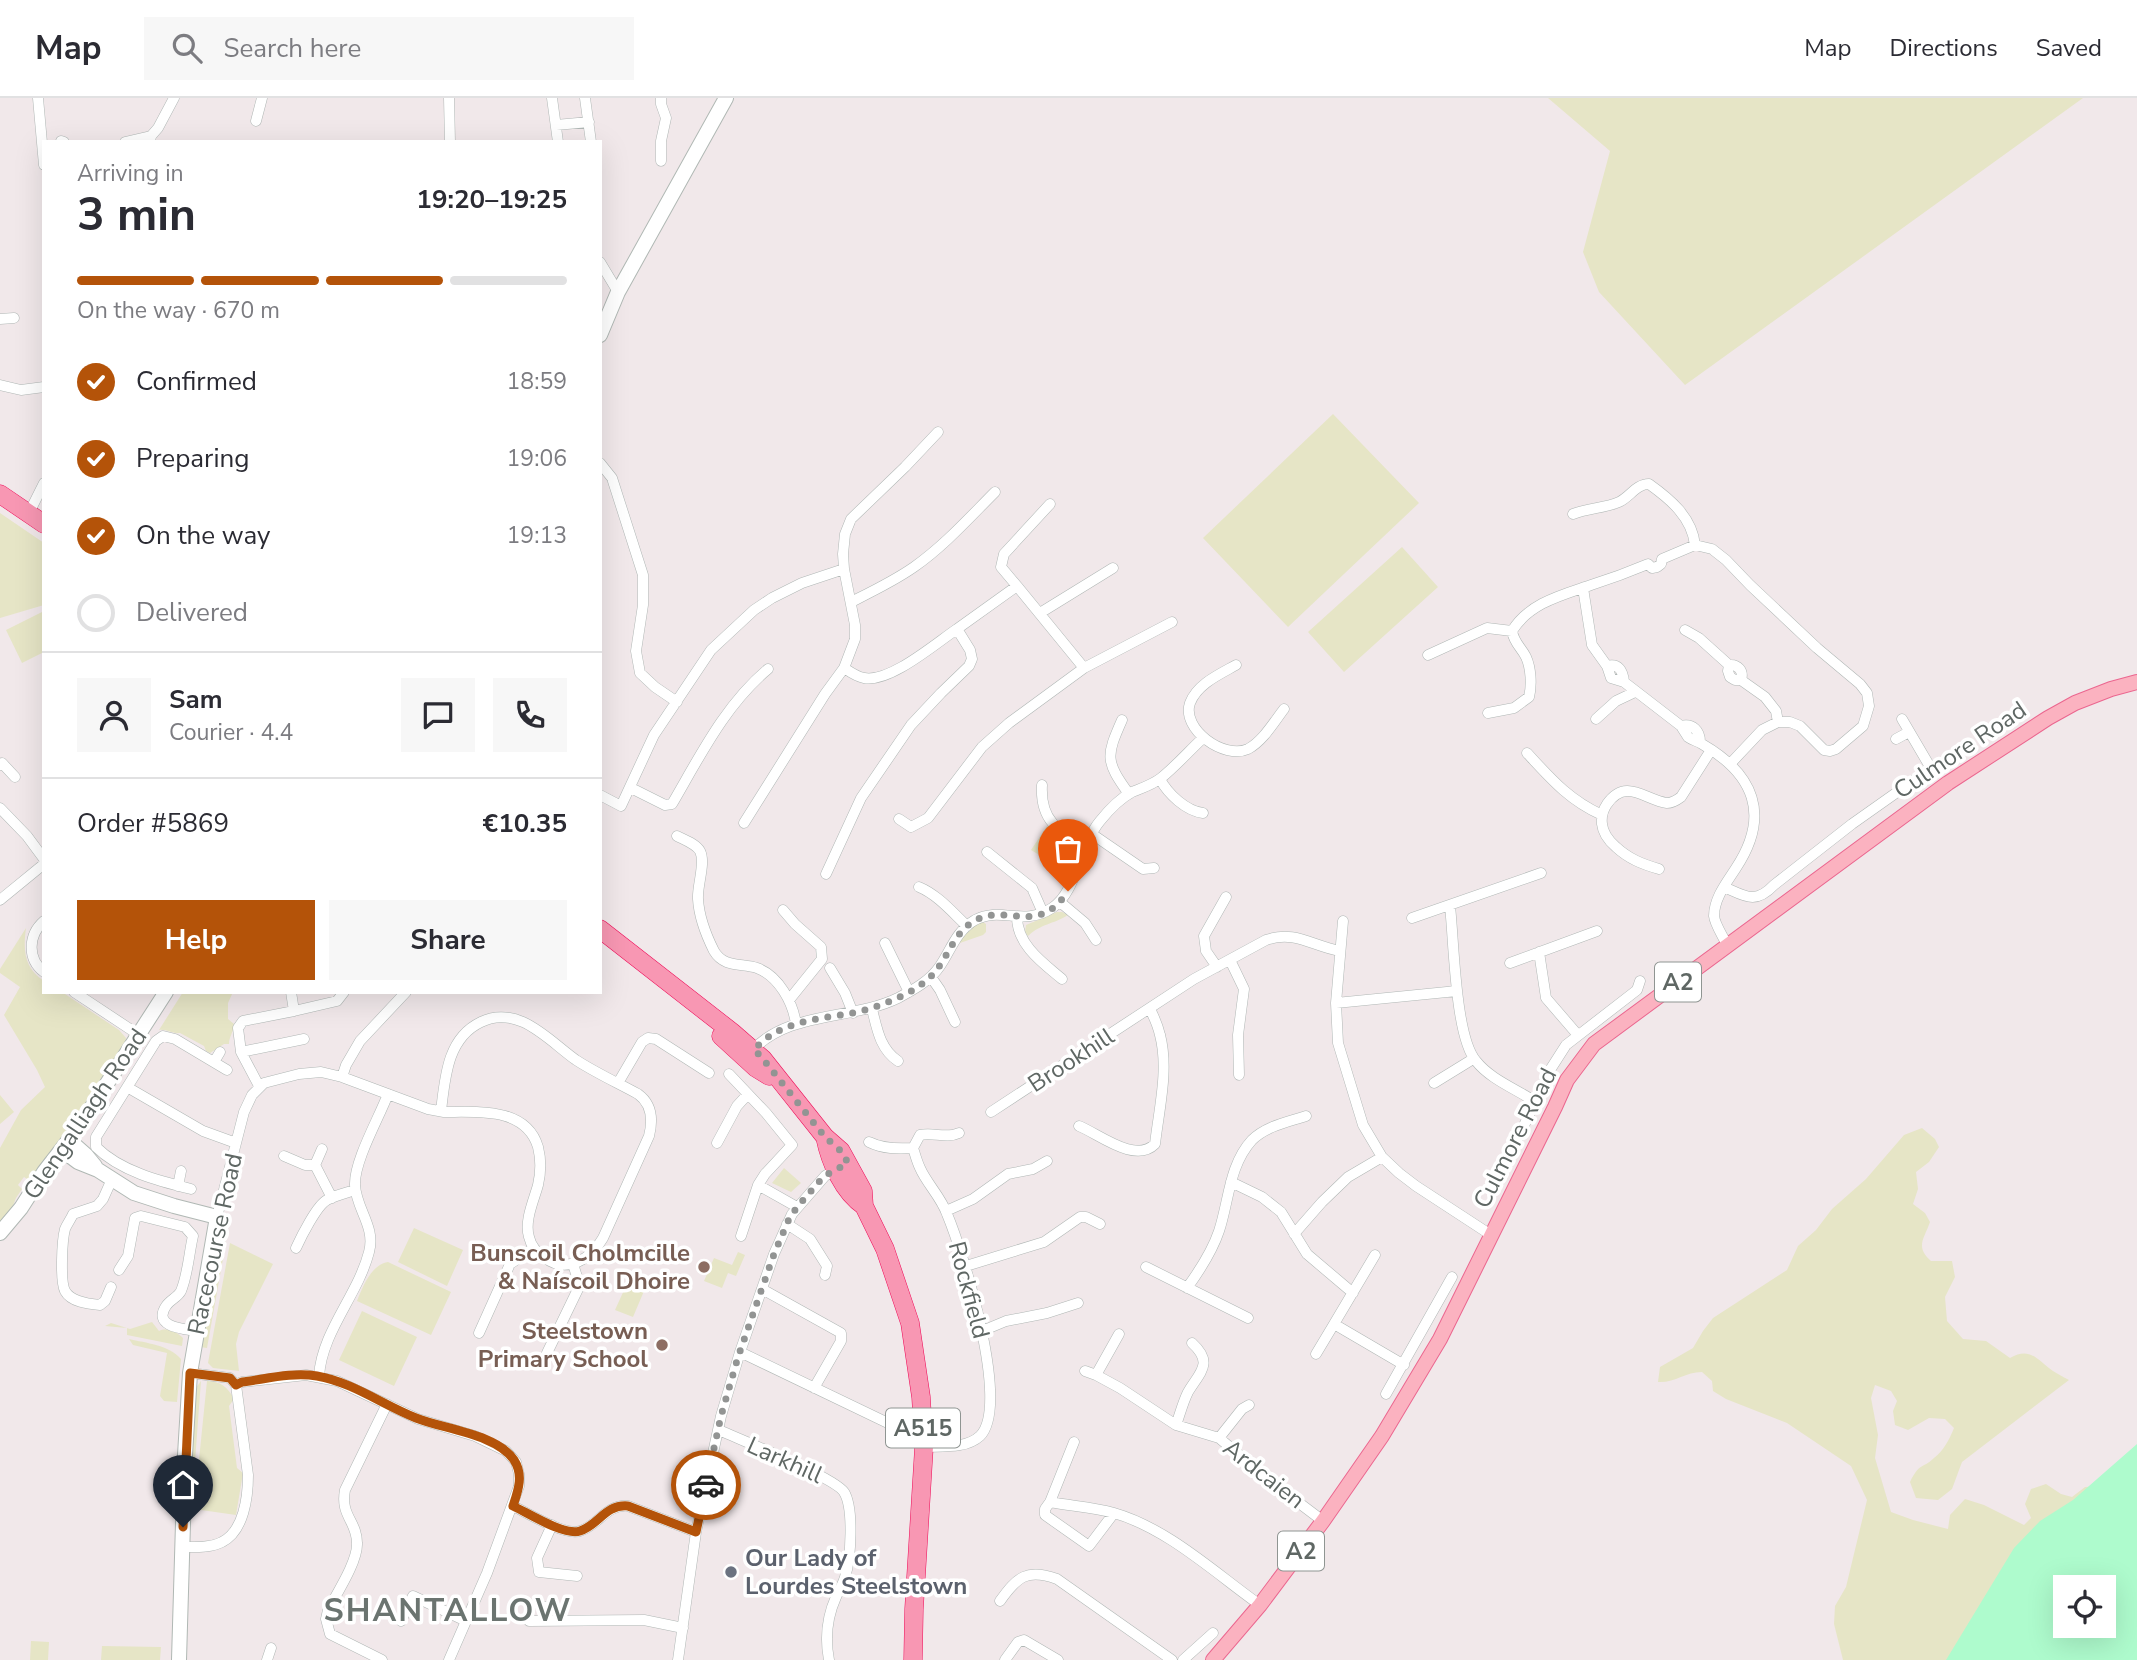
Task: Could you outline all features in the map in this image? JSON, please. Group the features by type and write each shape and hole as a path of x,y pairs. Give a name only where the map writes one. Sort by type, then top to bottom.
{"highway":[{"path":"0,494 42,523"},
{"name":"A515","path":"602,931 659,974 785,1086 825,1137 829,1157 842,1166 853,1199 864,1206 886,1249 910,1323 921,1397 924,1447 913,1660"}],"main road":[{"path":"602,330 618,292 726,98"},
{"name":"Culmore Road","path":"1213,1660 1260,1605 1385,1433 1440,1339 1567,1080 1594,1044 1948,783 2048,718 2076,703 2137,682"},
{"name":"Glengalliagh Road","path":"0,1233 66,1145 165,994"},
{"path":"66,1145 78,1162 98,1170 134,1193 217,1217"},
{"name":"Racecourse Road","path":"179,1660 190,1373 217,1217"}],"street":[{"path":"38,98 42,143"},
{"path":"151,139 174,98"},
{"path":"256,121 262,98"},
{"path":"449,98 450,140"},
{"path":"552,98 558,140"},
{"path":"585,98 591,140"},
{"path":"661,161 661,141 666,118 661,104 662,98"},
{"path":"556,125 589,122"},
{"path":"602,265 618,292"},
{"path":"0,319 14,318"},
{"path":"0,385 21,390 42,387"},
{"path":"744,823 844,668 855,639 843,554 850,519 938,432"},
{"path":"602,466 612,478 642,575 643,605 636,651 640,673 677,702"},
{"path":"1573,514 1622,501 1636,488 1644,483 1648,484 1683,514 1692,530 1695,545"},
{"path":"29,513 42,487"},
{"path":"851,602 887,585 915,566 995,492"},
{"path":"1050,504 1004,554 1001,567 1084,668"},
{"path":"1512,631 1518,622 1542,604 1570,591 1648,565 1648,559 1652,556 1657,555 1662,559 1695,545 1712,549 1860,684 1867,693 1869,706 1863,726 1830,751 1825,750 1800,726 1790,722 1778,722 1762,730 1730,764"},
{"path":"1040,613 1113,568"},
{"path":"602,796 621,806 654,735 711,650 754,610 772,598 802,583 844,569"},
{"path":"844,668 863,678 875,678 896,670 1017,586"},
{"path":"1583,588 1592,645 1598,657 1607,666 1620,668 1624,682 1681,726 1688,737 1700,742 1730,764 1742,777 1753,797 1754,832 1742,860 1716,903 1714,918 1727,945"},
{"path":"899,819 911,827 928,818 982,747 1009,723 1084,668 1172,622"},
{"path":"1428,655 1487,628 1512,631"},
{"path":"826,874 861,798 911,725 969,666 972,659 970,650 957,629"},
{"path":"1685,630 1699,638 1729,666 1740,668 1741,680 1765,697 1776,711 1778,722"},
{"path":"1488,713 1514,708 1529,697 1531,688 1526,658 1512,631"},
{"path":"1236,665 1209,681 1194,695 1189,704 1189,714 1203,737 1224,750 1239,751 1248,748 1262,737 1284,709"},
{"path":"631,788 665,805 672,804 729,711 749,685 768,669"},
{"path":"1596,719 1616,701 1635,692"},
{"path":"1724,887 1754,898 1765,895 1852,824 1927,771 1929,765 1902,719"},
{"path":"1122,720 1112,741 1111,764 1129,794"},
{"path":"1896,739 1909,732"},
{"path":"750,1054 769,1036 796,1024 872,1009 909,992 931,977 955,939 976,920 990,915 1030,918 1060,902 1099,821 1129,794 1160,779 1203,737"},
{"path":"1659,869 1631,860 1610,842 1604,833 1602,815 1605,806 1611,799 1629,791 1640,792 1667,803 1675,802 1711,750"},
{"path":"1527,753 1566,794 1602,815"},
{"path":"0,765 2,763 15,777"},
{"path":"1160,779 1178,801 1195,812 1203,813"},
{"path":"1042,785 1046,813 1052,824 1062,833 1086,844"},
{"path":"0,808 42,856"},
{"path":"1092,834 1143,870 1154,868"},
{"path":"677,836 698,847 702,858 698,900 701,919 718,958 731,964 759,968 774,979 789,1000 796,1024"},
{"path":"987,852 1032,888 1042,913"},
{"path":"0,900 42,866"},
{"path":"1412,918 1541,873"},
{"path":"919,887 928,891 967,926"},
{"path":"1217,967 1206,951 1204,936 1226,897"},
{"path":"1060,902 1085,923 1096,940"},
{"path":"1450,906 1457,991 1465,1039 1473,1059 1483,1069 1534,1101"},
{"path":"783,910 821,947 822,959 789,1000"},
{"path":"1017,917 1019,931 1030,949 1062,979"},
{"path":"1343,920 1336,1003 1338,1043 1363,1125 1382,1157 1416,1186 1491,1235"},
{"path":"42,923 34,932 32,945 33,958 42,970"},
{"path":"1510,962 1597,931"},
{"name":"Brookhill","path":"991,1112 1194,979 1278,936 1300,938 1340,951"},
{"path":"885,943 909,992"},
{"path":"1539,952 1546,998 1577,1034"},
{"path":"1230,960 1244,989 1238,1035 1239,1075"},
{"path":"830,968 842,986 853,1013"},
{"path":"931,977 955,1023"},
{"path":"1497,1183 1534,1101 1558,1056 1577,1034 1637,990 1640,981"},
{"path":"1336,1003 1457,991"},
{"path":"77,994 139,1035"},
{"path":"291,994 294,1011"},
{"path":"342,994 337,1001 243,1021 238,1028 241,1052 259,1086 280,1078 321,1072 342,1077 416,1105 441,1111 495,1114 522,1123 533,1135 541,1161 539,1181 529,1216 529,1239 534,1248 552,1263 573,1264 596,1250 649,1136 653,1121 646,1100 578,1061 523,1022 498,1017 477,1024 458,1041 446,1074 441,1111"},
{"path":"342,1077 360,1041 404,994"},
{"path":"872,1009 880,1038 890,1056 898,1061"},
{"path":"1079,1126 1129,1150 1145,1150 1155,1144 1162,1084 1162,1044 1160,1031 1150,1009"},
{"path":"191,1189 139,1174 103,1154 96,1147 96,1137 156,1041 163,1036 175,1039 227,1070"},
{"path":"618,1083 642,1042 649,1038 656,1039 709,1073"},
{"path":"241,1052 304,1039"},
{"path":"214,1062 220,1052"},
{"path":"1434,1083 1473,1059"},
{"path":"729,1073 792,1145 758,1185 741,1236"},
{"name":"Racecourse Road","path":"217,1217 244,1112 259,1086"},
{"path":"127,1087 203,1131 236,1143"},
{"path":"319,1376 326,1347 370,1250 370,1231 355,1190 357,1168 388,1094"},
{"path":"717,1143 737,1106 748,1094"},
{"path":"1187,1288 1208,1257 1218,1235 1233,1171 1253,1139 1274,1126 1306,1116"},
{"path":"869,1142 876,1146 913,1148 920,1135 929,1133 950,1137 959,1133"},
{"name":"Rockfield","path":"913,1148 919,1168 947,1211 966,1266 982,1331 991,1400 989,1425 971,1443 924,1447"},
{"path":"314,1165 322,1149"},
{"path":"284,1156 305,1166 314,1165"},
{"path":"1294,1234 1348,1177 1382,1157"},
{"path":"947,1211 972,1199 1008,1174 1033,1169 1046,1161"},
{"path":"314,1165 331,1198"},
{"path":"678,1660 696,1532 740,1352 787,1224 797,1207 824,1176 842,1166"},
{"path":"178,1186 181,1171"},
{"path":"111,1287 105,1301 100,1305 94,1304 75,1300 66,1293 62,1277 65,1228 73,1214 97,1206 112,1179"},
{"path":"1231,1182 1262,1197 1281,1212 1307,1254 1353,1293"},
{"path":"758,1185 797,1207"},
{"path":"296,1248 307,1224 315,1217 324,1201 355,1190"},
{"path":"119,1270 128,1256 135,1218 141,1216 185,1227 191,1231 193,1236 181,1293 165,1306 163,1315 169,1326 197,1331"},
{"path":"966,1266 1044,1242 1080,1217 1100,1224"},
{"path":"787,1224 810,1239 827,1266 825,1275"},
{"path":"479,1334 510,1264 534,1248"},
{"path":"1316,1354 1375,1255"},
{"path":"547,1353 578,1289 573,1264"},
{"path":"1146,1267 1248,1318"},
{"path":"1386,1394 1452,1277"},
{"path":"762,1289 841,1333 841,1341 814,1388"},
{"path":"982,1331 1006,1321 1047,1313 1078,1303"},
{"path":"1334,1324 1404,1365"},
{"path":"1096,1375 1119,1334"},
{"path":"1176,1425 1187,1394 1202,1370 1204,1361 1202,1352 1192,1343"},
{"path":"740,1352 892,1425"},
{"name":"Ardcaien","path":"1085,1371 1120,1388 1176,1425 1219,1437 1323,1521"},
{"path":"183,1547 219,1544 229,1538 241,1518 248,1490 236,1385 230,1378 190,1373"},
{"path":"236,1385 286,1376 319,1376 337,1381 418,1419 475,1436 506,1451 516,1462 519,1486 513,1506 449,1660"},
{"path":"382,1660 330,1634 326,1619 358,1544 344,1510 345,1490 387,1404"},
{"path":"1219,1437 1242,1409 1249,1405"},
{"name":"Larkhill","path":"719,1430 828,1479 845,1493 851,1520 845,1576 829,1619 826,1646 829,1660"},
{"path":"1074,1442 1045,1509 1045,1515 1089,1546 1114,1513"},
{"path":"1049,1502 1114,1513 1149,1527 1167,1537 1260,1605"},
{"path":"513,1506 568,1531 580,1531 619,1505 637,1509 696,1532"},
{"path":"552,1525 537,1558 539,1572 577,1576"},
{"path":"1000,1601 1015,1581 1023,1576 1045,1574 1057,1578 1172,1660"},
{"path":"401,1621 413,1596 466,1621"},
{"path":"548,1607 548,1620"},
{"path":"591,1608 591,1620"},
{"path":"528,1620 645,1620 682,1628"},
{"path":"1183,1660 1213,1633"},
{"path":"1004,1660 1018,1642 1024,1640 1058,1660"},
{"path":"267,1660 271,1648"}],"shaded area":[{"path":"1548,98 2083,98 1685,385 1599,292 1583,252 1610,151"},
{"path":"1333,414 1419,503 1288,627 1203,538"},
{"path":"0,513 42,542 42,606 0,618"},
{"path":"1402,547 1438,587 1344,672 1308,632"},
{"path":"42,612 42,653 22,663 6,630"},
{"path":"1047,826 1057,836 1076,847 1069,873 1031,850"},
{"path":"1057,912 1068,915 1028,936 1025,932 1026,925"},
{"path":"983,922 986,924 986,932 983,935 957,944 972,927"},
{"path":"26,928 26,958 32,970 42,980 42,994 65,994 119,1030 126,1038 125,1045 76,1120 30,1181 24,1177 18,1185 22,1189 11,1211 0,1224 0,1148 21,1110 45,1087 4,1015 20,987 0,973"},
{"path":"182,994 232,994 228,1003 228,1019 234,1024 229,1044 224,1044 210,1053 204,1046 180,1033 159,1030"},
{"path":"0,1095 14,1112 0,1124"},
{"path":"1922,1128 1935,1139 1939,1147 1929,1162 1916,1172 1918,1189 1913,1204 1925,1213 1930,1222 1922,1243 1926,1256 1931,1261 1952,1261 1955,1277 1945,1297 1947,1321 1963,1339 1986,1341 2010,1358 2028,1354 2069,1380 1962,1462 1952,1489 1938,1500 1916,1498 1910,1482 1919,1469 1941,1452 1954,1428 1945,1419 1929,1418 1908,1430 1895,1425 1893,1411 1897,1401 1891,1391 1875,1385 1871,1398 1878,1435 1875,1458 1891,1512 1948,1529 1950,1515 1965,1499 1984,1505 2024,1525 2031,1518 2025,1504 2031,1489 2046,1484 2061,1494 2072,1497 2085,1487 2102,1486 1963,1660 1843,1660 1834,1624 1835,1606 1846,1587 1867,1500 1851,1466 1787,1423 1726,1399 1713,1391 1712,1381 1702,1372 1658,1382 1660,1367 1693,1348 1713,1318 1787,1270 1798,1246 1816,1230 1832,1209 1866,1179 1904,1135"},
{"path":"784,1168 801,1183 791,1192 772,1183"},
{"path":"414,1228 463,1250 447,1286 398,1262"},
{"path":"221,1240 226,1242 207,1348 200,1347 215,1253 221,1247 218,1245"},
{"path":"230,1243 273,1264 239,1332 236,1344 239,1371 213,1368 208,1363"},
{"path":"738,1252 745,1255 736,1276 728,1273 722,1288 704,1281 714,1258 732,1265"},
{"path":"388,1262 451,1292 431,1335 357,1301 372,1272"},
{"path":"630,1277 647,1284 633,1317 615,1310"},
{"path":"362,1311 417,1337 394,1386 339,1360"},
{"path":"152,1322 159,1331 169,1330 181,1336 182,1346 127,1335 127,1328"},
{"path":"111,1323 127,1328 105,1326"},
{"path":"129,1339 164,1348 181,1359 177,1402 164,1401 160,1396 167,1353 133,1345"},
{"path":"201,1381 191,1515 189,1515 195,1389"},
{"path":"207,1381 223,1386 234,1399 229,1406 237,1468 243,1473 236,1515 194,1509"},
{"path":"2137,1444 2137,1660 1946,1660 2014,1548 2040,1521 2073,1500"},
{"path":"31,1641 49,1642 48,1660 30,1660"},
{"path":"102,1646 161,1647 160,1660 101,1660"}],"way so far":[{"path":"706,1485 721,1416 738,1357 789,1219 824,1176 848,1163 841,1151 825,1137 754,1049 769,1036 796,1024 872,1009 896,999 931,977 955,939 976,920 990,915 1030,918 1050,910 1068,891"}],"place":[{"name":"Bunscoil Cholmcille & Naíscoil Dhoire","path":"704,1267"},
{"name":"Steelstown Primary School","path":"662,1345"},
{"name":"Our Lady of Lourdes Steelstown","path":"731,1572"}],"district":[{"name":"SHANTALLOW","path":"448,1610"}],"route":[{"path":"183,1527 190,1373 230,1378 236,1385 286,1376 319,1376 337,1381 418,1419 475,1436 506,1451 516,1462 519,1486 513,1506 568,1531 580,1531 619,1505 696,1532 706,1485"}]}
